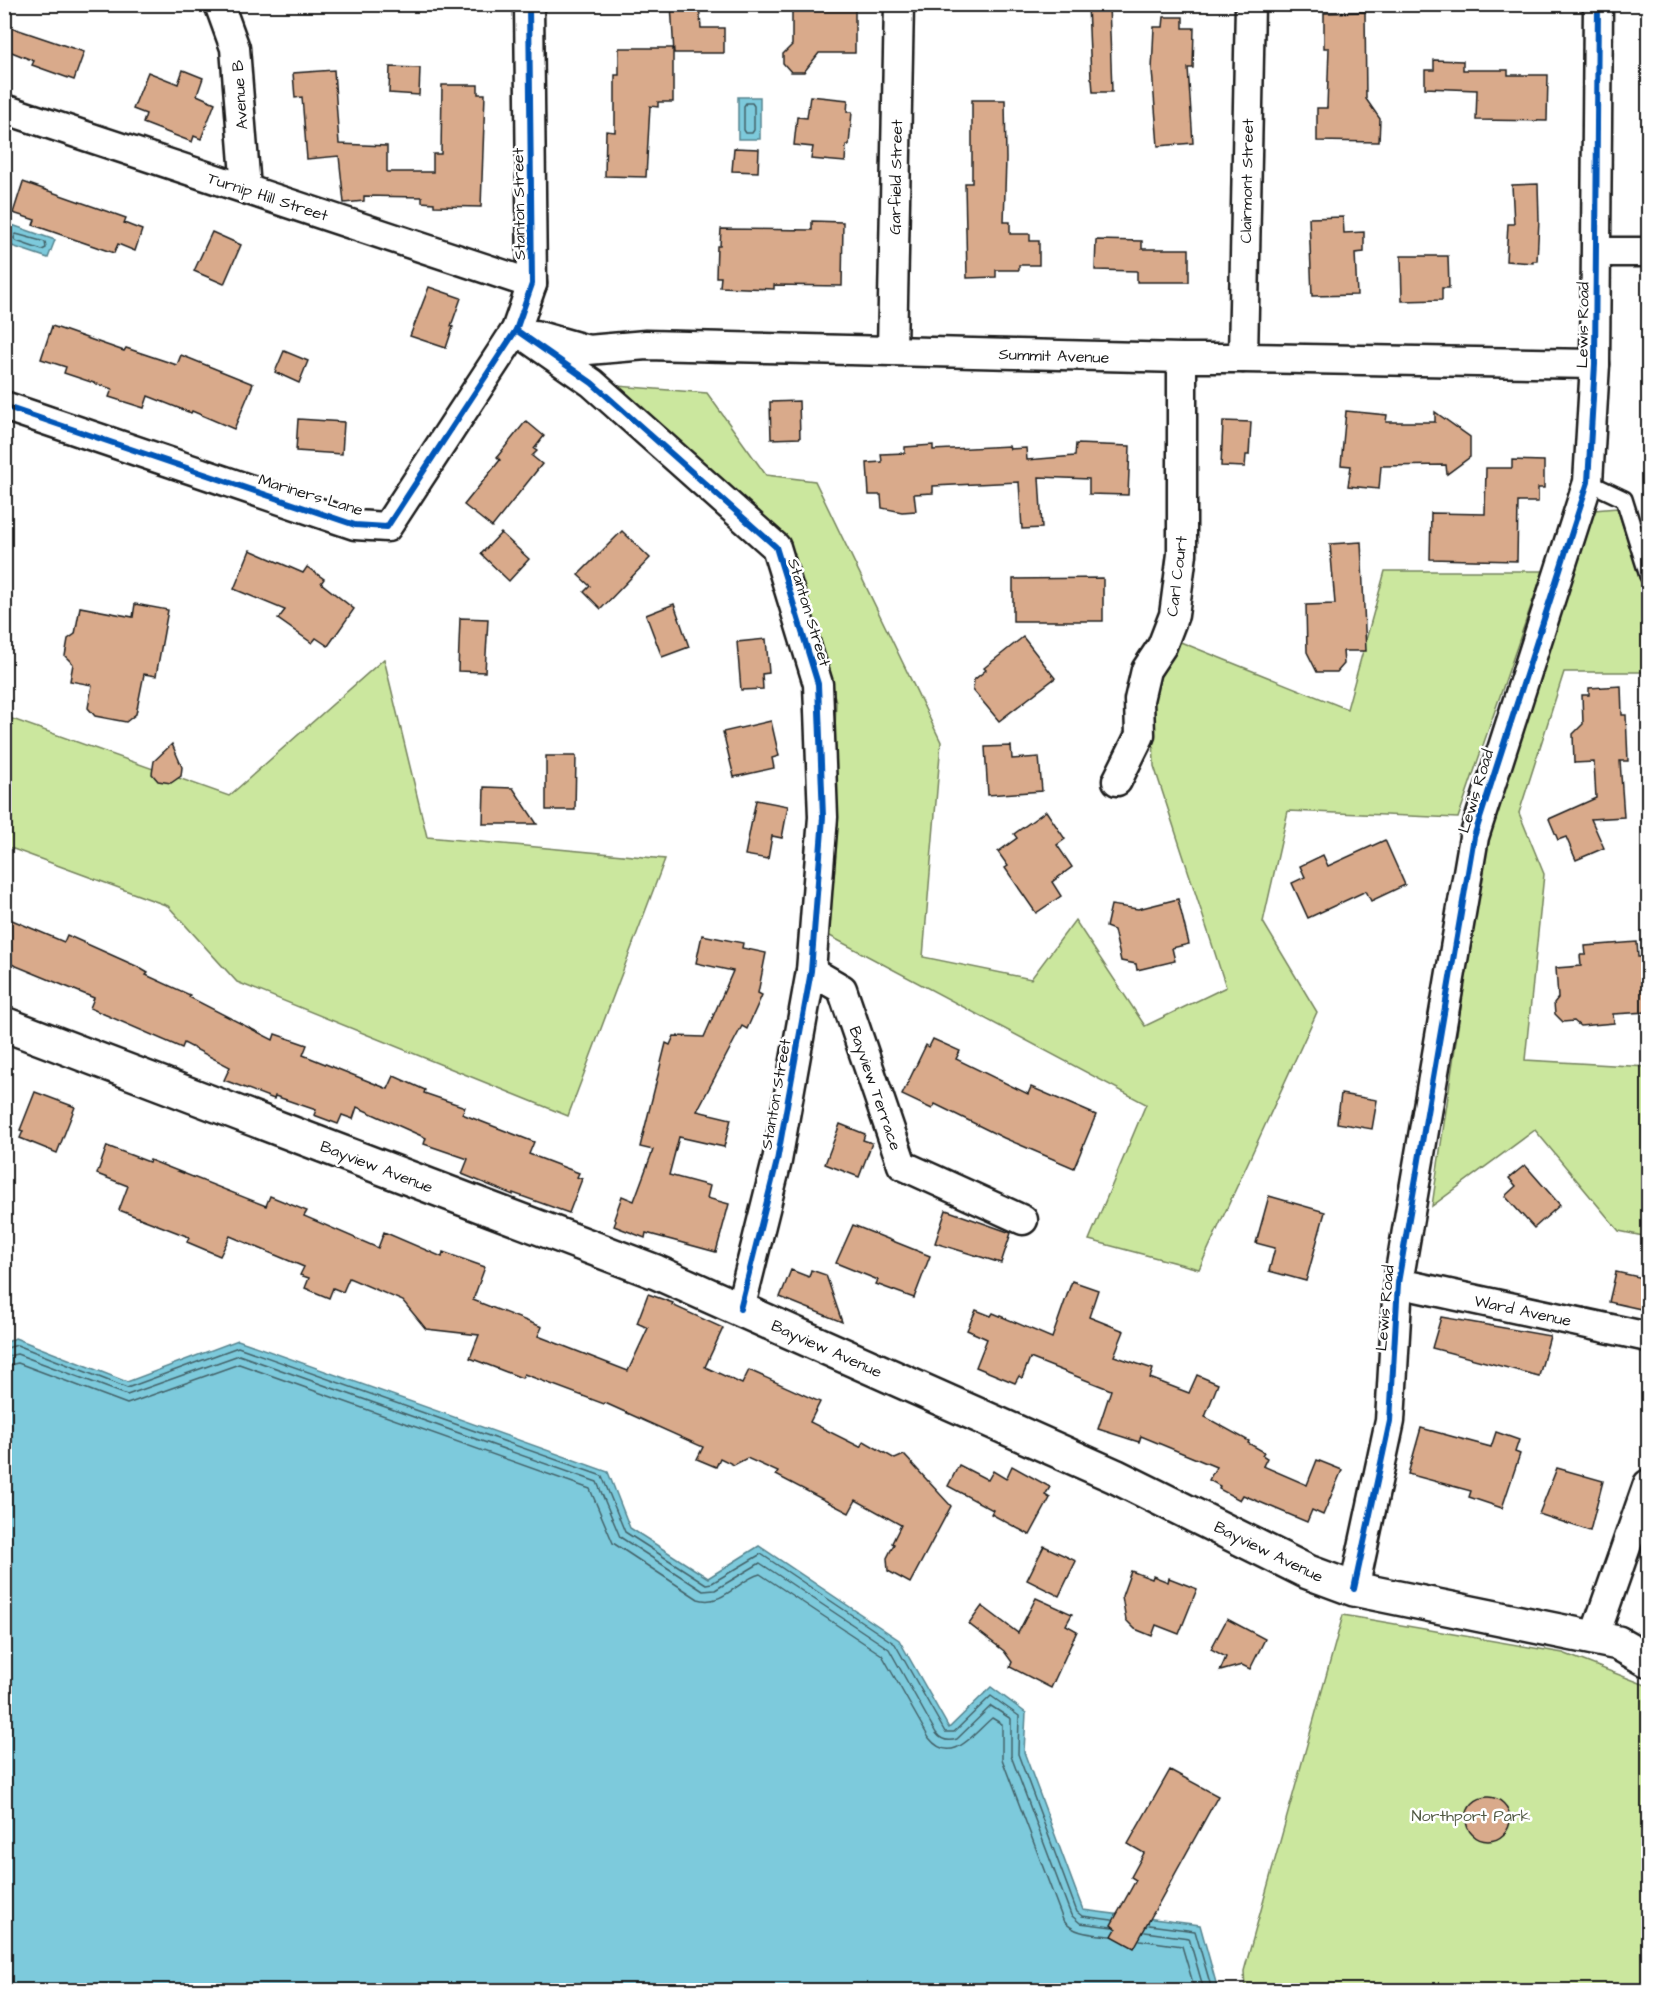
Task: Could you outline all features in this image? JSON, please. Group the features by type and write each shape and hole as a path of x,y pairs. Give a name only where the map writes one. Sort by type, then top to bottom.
{"main road":[{"name":"Bayview Avenue","path":"4,1024 656,1272 1115,1476 1308,1572 1354,1589 1617,1643 1648,1660"}],"street":[{"name":"Avenue B","path":"219,4 236,48 246,189"},
{"name":"Stanton Street","path":"529,4 532,284 516,330 592,383 776,547 818,684 822,817 811,971 777,1161 740,1309"},
{"name":"Garfield Street","path":"892,350 899,4"},
{"name":"Clairmont Street","path":"1243,358 1250,4"},
{"name":"Lewis Road","path":"1354,1589 1390,1421 1398,1282 1474,837 1588,482 1596,364 1598,4"},
{"name":"Turnip Hill Street","path":"4,109 532,284"},
{"path":"1597,252 1648,252"},
{"name":"Summit Avenue","path":"516,330 588,350 646,345 1182,358 1596,364"},
{"name":"Mariners Lane","path":"4,406 355,525 387,527 516,330"},
{"name":"Carl Court","path":"1117,781 1140,735 1139,700 1146,670 1162,646 1174,615 1182,554 1182,358"},
{"name":"Bayview Terrace","path":"811,971 842,989 903,1165 1023,1220"},
{"name":"Ward Avenue","path":"1398,1282 1648,1337"},
{"path":"1594,1638 1648,1485"}],"lane":[{"path":"1588,482 1624,499 1648,576"}],"green space":[{"path":"617,386 707,393 766,475 815,481 941,742 923,957 1031,979 1075,920 1145,1026 1226,987 1154,766 1152,693 1178,641 1347,709 1385,571 1543,571 1458,818 1288,811 1263,922 1317,1012 1199,1269 1089,1240 1146,1104 828,935 836,701 792,555"},
{"path":"1617,508 1647,598 1646,672 1564,672 1519,813 1544,874 1525,1060 1648,1067 1648,1237 1619,1231 1535,1130 1432,1206 1486,835 1594,510"},
{"path":"384,659 427,837 665,859 568,1116 237,982 168,906 5,846 4,716 229,796"},
{"name":"Northport Park","path":"1343,1615 1563,1653 1648,1686 1648,1990 1245,1990 1244,1971"}],"water":[{"path":"738,97 760,97 760,139 738,139"},
{"path":"12,225 55,240 48,258 6,244"},
{"path":"15,1338 127,1382 238,1340 608,1472 630,1528 708,1578 759,1546 899,1640 949,1728 991,1687 1026,1713 1024,1752 1083,1910 1200,1925 1218,1990 5,1990 4,1344"}],"building":[{"path":"671,4 699,4 701,28 724,28 724,53 674,53"},
{"path":"855,4 855,53 819,53 804,72 791,72 783,63 783,54 792,45 792,5"},
{"path":"1088,4 1109,4 1112,92 1093,92"},
{"path":"1365,12 1366,99 1380,119 1379,142 1317,141 1317,108 1327,108 1329,48 1324,48 1324,13"},
{"path":"1164,17 1183,17 1183,28 1194,28 1193,68 1188,68 1193,143 1158,146 1152,70 1154,27 1163,27"},
{"path":"4,25 84,52 74,80 32,65 34,61 4,49"},
{"path":"619,48 673,48 673,102 658,102 658,107 650,106 646,177 605,176 606,131 615,132 615,75 619,75"},
{"path":"1434,60 1463,61 1463,70 1508,70 1508,75 1548,75 1547,121 1476,120 1477,90 1425,88 1425,70 1434,70"},
{"path":"390,67 420,68 419,95 389,93"},
{"path":"183,70 203,78 197,95 215,103 201,139 194,136 192,142 143,123 146,114 133,109 148,72 178,84"},
{"path":"334,70 339,144 387,146 387,172 433,172 433,154 441,154 442,85 478,85 478,94 485,94 481,207 434,206 434,203 422,202 422,197 364,196 364,201 344,203 339,156 307,159 302,97 295,98 293,73"},
{"path":"810,96 848,100 847,112 852,112 845,162 811,159 813,147 794,145 797,117 807,118"},
{"path":"972,100 1005,100 1004,222 1010,222 1010,234 1030,234 1030,241 1039,241 1039,265 1019,265 1019,270 996,270 996,277 967,278 965,183 972,183"},
{"path":"734,148 759,149 758,172 732,171"},
{"path":"23,182 126,218 124,223 142,230 135,251 118,244 114,253 33,225 35,220 13,213"},
{"path":"1538,184 1537,261 1533,263 1506,261 1508,224 1514,224 1512,185"},
{"path":"1343,217 1344,233 1364,232 1364,252 1355,253 1357,295 1312,296 1309,218"},
{"path":"812,221 843,222 842,286 774,285 774,289 720,287 721,277 716,277 717,246 720,246 721,229 812,230"},
{"path":"212,232 241,245 224,284 194,271"},
{"path":"1096,240 1142,241 1142,249 1189,249 1189,282 1137,282 1137,271 1095,270"},
{"path":"1401,256 1448,256 1449,288 1442,288 1442,300 1402,301"},
{"path":"429,287 461,298 446,348 410,336"},
{"path":"52,326 124,351 126,348 177,365 181,355 253,384 234,429 148,396 144,408 109,397 112,389 64,373 66,367 41,359"},
{"path":"284,351 308,361 299,383 275,372"},
{"path":"799,401 800,438 771,439 770,402"},
{"path":"1346,411 1387,415 1386,422 1435,422 1435,412 1470,437 1470,457 1447,474 1446,465 1381,466 1379,489 1348,486 1351,466 1341,465"},
{"path":"298,419 344,422 342,454 296,451"},
{"path":"526,421 544,436 534,449 537,451 532,456 542,464 492,527 464,505 500,460 497,457"},
{"path":"1223,421 1251,422 1249,455 1246,455 1245,467 1221,466"},
{"path":"1076,444 1130,446 1128,495 1089,494 1089,479 1039,477 1042,528 1022,529 1019,482 933,486 933,493 914,494 916,511 902,512 882,508 881,495 869,495 867,463 882,462 881,454 905,453 905,447 933,445 933,450 1009,446 1010,449 1026,448 1027,460 1075,456"},
{"path":"1512,460 1544,461 1544,488 1538,488 1538,502 1518,502 1517,561 1430,559 1431,513 1485,514 1486,468 1512,468"},
{"path":"622,531 650,558 601,609 584,592 590,586 578,575"},
{"path":"501,533 529,559 509,581 481,554"},
{"path":"1361,542 1366,651 1343,651 1344,664 1337,672 1317,672 1307,652 1306,605 1335,604 1330,544"},
{"path":"250,550 303,573 307,567 324,579 321,583 354,609 328,646 316,638 312,643 278,619 285,610 234,589"},
{"path":"1103,578 1103,621 1013,621 1013,579"},
{"path":"135,604 168,610 156,676 144,674 136,714 126,722 95,716 88,708 92,685 70,681 73,664 65,656 68,639 75,634 80,607 133,617"},
{"path":"674,604 689,647 662,657 646,615"},
{"path":"460,618 488,619 485,672 458,671"},
{"path":"1023,637 1055,678 999,721 973,690 974,680 986,670 984,668"},
{"path":"766,639 769,673 762,674 763,689 741,690 737,642"},
{"path":"1621,686 1622,715 1626,715 1628,761 1620,761 1624,817 1591,819 1604,848 1576,860 1566,837 1558,840 1549,819 1596,798 1594,762 1574,763 1573,734 1583,724 1582,695 1589,695 1589,688"},
{"path":"771,721 779,756 772,758 774,768 734,777 723,732"},
{"path":"172,744 182,767 181,776 171,783 158,781 152,774 154,761"},
{"path":"1011,746 1012,759 1039,757 1042,791 988,795 985,747"},
{"path":"546,756 576,756 575,810 546,810"},
{"path":"484,787 513,788 537,824 483,824"},
{"path":"756,800 788,806 782,838 772,836 768,859 745,855"},
{"path":"1046,811 1065,839 1057,845 1072,867 1052,882 1061,896 1036,913 1005,868 1008,866 998,852 1017,838 1014,834"},
{"path":"1385,840 1405,885 1371,901 1366,891 1308,918 1292,883 1305,877 1300,866 1323,855 1328,866"},
{"path":"1178,899 1189,944 1172,948 1175,961 1137,970 1136,964 1121,961 1114,930 1106,927 1111,905 1138,909"},
{"path":"12,920 64,942 67,935 136,966 148,973 146,975 190,995 189,997 273,1040 275,1034 307,1045 303,1055 388,1089 394,1076 425,1090 424,1093 465,1107 462,1114 534,1142 529,1154 579,1173 577,1177 582,1179 569,1213 513,1193 513,1195 462,1174 468,1159 424,1144 426,1138 357,1107 353,1119 342,1115 338,1124 314,1115 316,1110 275,1096 274,1099 224,1080 230,1067 184,1043 182,1048 90,1008 94,998 4,961 4,932"},
{"path":"702,935 743,943 742,948 766,953 758,993 762,995 747,1029 742,1026 697,1111 731,1119 724,1147 679,1137 669,1175 710,1186 707,1198 729,1204 716,1252 646,1233 645,1238 614,1226 616,1221 614,1219 622,1196 634,1201 653,1150 640,1147 666,1043 670,1045 674,1036 704,1037 733,971 696,963"},
{"path":"1637,942 1638,957 1648,957 1648,1012 1613,1014 1614,1023 1580,1026 1574,1021 1563,1022 1555,1014 1554,1003 1558,998 1556,968 1581,966 1580,955 1586,955 1585,946"},
{"path":"933,1039 960,1051 956,1059 1028,1094 1031,1087 1096,1115 1074,1168 1004,1138 935,1104 932,1109 902,1095 926,1045 929,1047"},
{"path":"35,1092 75,1107 57,1153 20,1138 23,1131 20,1130"},
{"path":"1341,1094 1377,1100 1372,1129 1337,1123"},
{"path":"840,1124 865,1134 863,1140 872,1143 859,1177 825,1164"},
{"path":"107,1146 149,1162 150,1160 266,1206 270,1196 307,1211 304,1216 378,1248 384,1232 442,1257 443,1252 485,1267 473,1300 542,1327 538,1336 628,1371 648,1328 637,1323 648,1294 673,1303 672,1305 723,1328 705,1367 742,1384 749,1370 820,1402 810,1422 860,1447 864,1441 895,1459 904,1455 951,1506 910,1583 888,1571 887,1558 901,1525 856,1500 849,1513 776,1475 778,1472 747,1458 734,1465 720,1458 716,1467 697,1459 703,1447 605,1403 524,1374 522,1378 470,1358 479,1335 426,1329 403,1301 349,1278 343,1292 333,1288 329,1298 305,1288 309,1278 300,1275 304,1267 230,1236 220,1256 187,1242 189,1237 119,1210 128,1186 97,1174"},
{"path":"1525,1165 1560,1205 1534,1228 1505,1196 1516,1186 1509,1178"},
{"path":"1269,1196 1325,1212 1306,1281 1269,1271 1275,1248 1256,1243"},
{"path":"946,1210 1011,1233 1001,1263 935,1243"},
{"path":"853,1225 930,1256 914,1298 876,1284 878,1280 836,1263"},
{"path":"791,1270 809,1277 811,1270 826,1275 842,1322 780,1297"},
{"path":"1616,1272 1648,1279 1641,1309 1609,1302"},
{"path":"1072,1281 1098,1290 1089,1317 1124,1331 1114,1356 1153,1369 1150,1378 1189,1393 1197,1375 1218,1384 1205,1417 1249,1441 1248,1443 1264,1452 1262,1455 1267,1458 1263,1466 1307,1485 1317,1460 1342,1470 1323,1515 1312,1510 1307,1522 1243,1495 1240,1500 1219,1489 1220,1486 1209,1480 1216,1467 1141,1436 1139,1442 1098,1429 1111,1390 1030,1358 1022,1378 1019,1376 1015,1383 976,1367 987,1339 967,1330 976,1310 991,1316 993,1313 1052,1338"},
{"path":"1441,1317 1550,1336 1539,1376 1432,1348"},
{"path":"1421,1428 1491,1447 1496,1432 1519,1440 1515,1452 1520,1454 1502,1508 1469,1497 1471,1491 1408,1474"},
{"path":"959,1465 988,1480 993,1471 1006,1479 1012,1466 1050,1487 1045,1495 1050,1498 1030,1535 991,1514 993,1510 948,1486"},
{"path":"1557,1468 1603,1481 1590,1531 1539,1514"},
{"path":"1044,1546 1076,1561 1059,1596 1027,1580"},
{"path":"1131,1571 1168,1582 1169,1578 1197,1589 1179,1634 1156,1625 1152,1636 1135,1629 1126,1620 1122,1596"},
{"path":"1036,1598 1072,1614 1066,1625 1077,1631 1051,1688 1010,1667 1012,1662 1004,1651 969,1624 982,1606 1018,1633"},
{"path":"1227,1619 1265,1639 1250,1669 1242,1665 1220,1671 1226,1657 1211,1649"},
{"path":"1170,1770 1218,1796 1134,1948 1112,1936 1116,1929 1111,1925 1136,1880 1131,1877 1144,1853 1128,1844"},
{"path":"1488,1797 1503,1804 1510,1819 1503,1834 1488,1841 1473,1834 1466,1819 1473,1804"}],"cycle path":[{"path":"4,406 355,525 387,527 516,330 532,284 529,4"},
{"path":"1354,1589 1390,1421 1398,1283 1474,837 1588,482 1595,364 1598,4"},
{"path":"516,330 592,383 776,547 818,684 823,817 811,971 777,1161 740,1309"}]}
